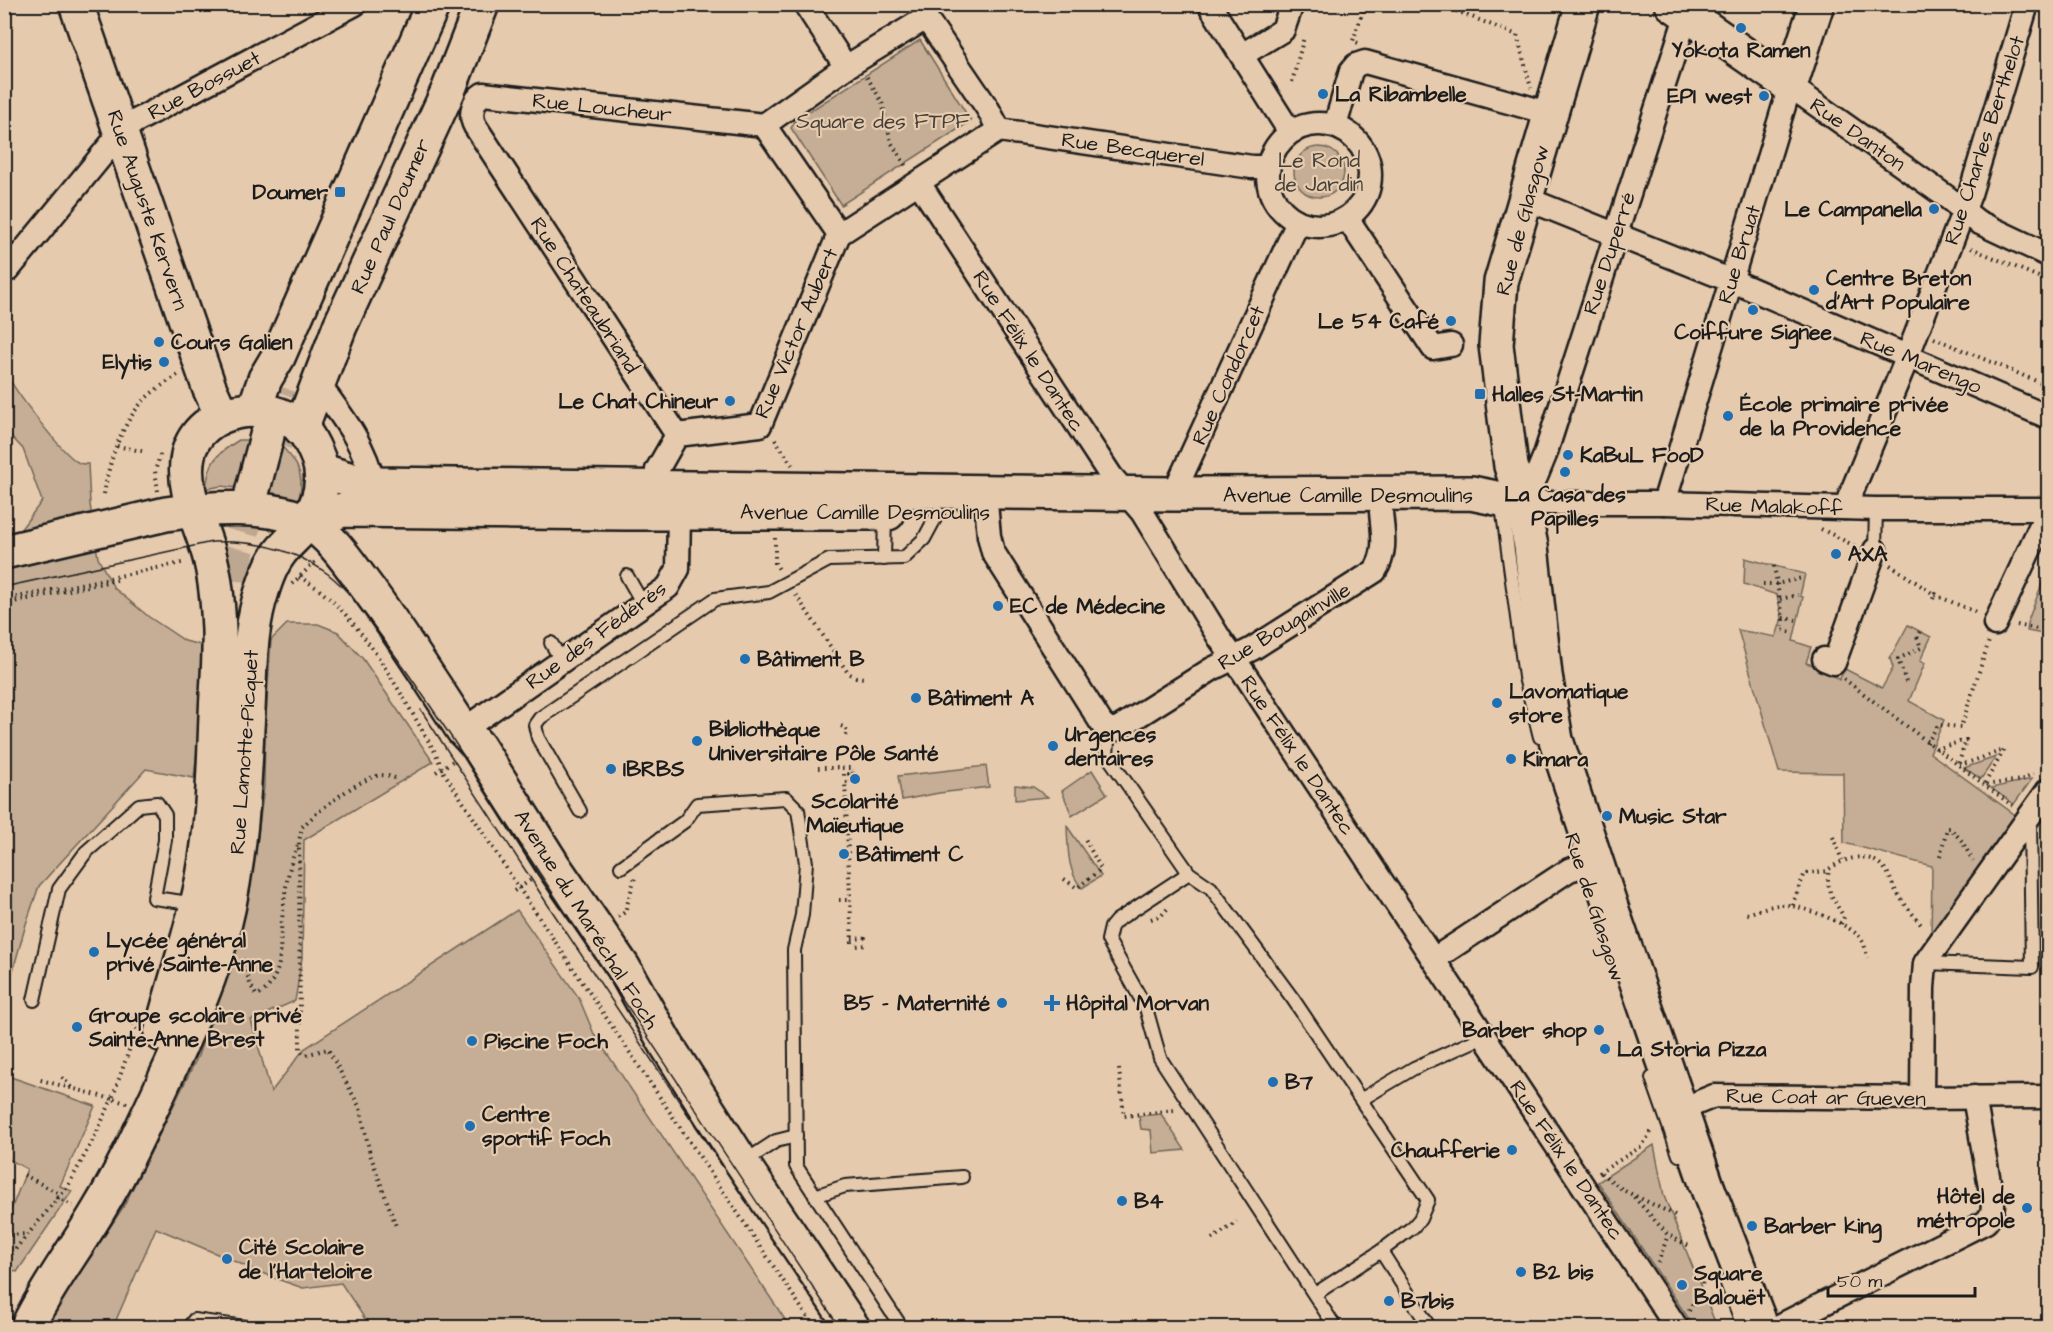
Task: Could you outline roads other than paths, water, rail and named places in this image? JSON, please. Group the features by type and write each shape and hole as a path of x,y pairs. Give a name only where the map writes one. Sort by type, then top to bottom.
{"main road":[{"name":"Rue Auguste Kervern","path":"76,4 209,387 222,416"},
{"path":"299,388 359,195 433,4"},
{"path":"256,494 265,431 265,379 359,195 452,4"},
{"path":"299,388 408,135 469,4"},
{"name":"Rue Paul Doumer","path":"301,429 299,388 340,326 461,97 482,4"},
{"name":"Rue de Glasgow","path":"1583,4 1547,113 1527,199 1502,282 1496,345 1512,466 1512,499 1531,546 1545,675 1556,740 1585,865 1762,1328"},
{"name":"Rue Bruat","path":"1790,86 1817,4"},
{"name":"Rue Danton","path":"1682,8 1790,86"},
{"path":"4,552 166,514 193,510 236,508 271,512 307,522 322,489 323,471 314,447 301,429 271,412 265,431"},
{"path":"222,416 265,431"},
{"name":"Rue Lamotte-Picquet","path":"202,905 209,834 219,632 213,570 193,510 188,488 187,457 192,445 204,429 222,416"},
{"name":"Avenue Camille Desmoulins","path":"323,471 358,482 374,484 655,487 887,501 1134,503 1381,512 1471,512 1512,499"},
{"name":"Avenue Camille Desmoulins","path":"1134,503 1173,494 1471,493 1512,499"},
{"name":"Avenue Camille Desmoulins","path":"307,522 343,510 679,513 887,501 938,513 986,502"},
{"name":"Rue Lamotte-Picquet","path":"6,1328 26,1291 66,1200 130,1110 201,1000 212,971 224,928 243,810 251,654 256,614 266,577 277,556 307,522"},
{"name":"Avenue du Maréchal Foch","path":"307,522 338,548 381,606 463,730 478,746 622,967 666,1044 742,1163 853,1328"},
{"name":"Rue Lamotte-Picquet","path":"27,1328 38,1305 109,1193 130,1110 205,945 228,840 234,783 240,581 221,829 202,905 161,1034 149,1070 130,1110"}],"street":[{"name":"Rue Bossuet","path":"4,271 15,261 120,132 136,121 355,4"},
{"path":"1209,4 1290,132"},
{"path":"1242,55 1283,30 1292,4"},
{"name":"Rue Charles Berthelot","path":"1845,508 1964,210 2027,4"},
{"path":"805,5 856,71"},
{"name":"Rue Duperré","path":"1512,499 1536,477 1545,455 1615,234 1682,8"},
{"path":"922,11 988,109 999,130 913,176 838,234 764,125 856,71 922,11"},
{"path":"1335,126 1351,71 1356,64 1365,62 1547,113"},
{"name":"Rue Danton","path":"1790,86 1948,198 1978,222 2049,255"},
{"name":"Rue Bruat","path":"1665,504 1790,86"},
{"name":"Rue Loucheur","path":"461,97 493,94 764,125"},
{"name":"Rue Chateaubriand","path":"461,97 475,126 677,435"},
{"path":"1320,124 1335,126 1350,134 1361,146 1368,160 1370,177 1367,193 1359,207 1347,218 1331,225 1314,226 1298,222 1284,213 1274,200 1268,184 1268,167 1276,148 1290,132 1305,126 1320,124"},
{"name":"Rue Becquerel","path":"999,130 1252,167 1268,167"},
{"name":"Rue Félix le Dantec","path":"913,176 1134,503 1233,658 1485,1036 1592,1178 1681,1323"},
{"name":"Rue Marengo","path":"1527,199 1731,281 2049,417"},
{"path":"1347,218 1433,348 1451,345"},
{"name":"Rue Condorcet","path":"1173,494 1298,222"},
{"name":"Rue Victor Aubert","path":"677,435 760,425 838,234"},
{"path":"299,388 343,417 362,447 374,484"},
{"path":"655,487 657,470 677,435"},
{"name":"Rue Malakoff","path":"1512,499 1546,503 1876,509 2049,509"},
{"path":"986,502 993,552 1102,724 1109,729"},
{"path":"1995,622 2049,509"},
{"name":"Rue Bougainville","path":"1109,729 1117,729 1212,669 1252,649 1375,572 1382,560 1383,552 1381,512"},
{"name":"Rue des Fédérés","path":"463,730 556,652 643,604 668,587 678,569 679,513"},
{"path":"1824,659 1834,663 1874,552"},
{"path":"1922,1098 1925,963 1984,880 2045,780"},
{"path":"1434,959 1561,875 1585,865"},
{"name":"Rue Coat ar Gueven","path":"1680,1110 1714,1096 2049,1097"},
{"path":"1775,1328 1986,1222 1992,1214 1993,1204 1974,1097"}],"lane":[{"path":"1487,296 1547,113 1561,36"},
{"path":"655,487 663,500 679,513"},
{"name":"Rue de Glasgow","path":"1512,499 1525,677 1545,754"},
{"path":"884,559 887,501"},
{"path":"1874,552 1876,509"},
{"path":"580,811 538,738 535,725 540,718 715,599 769,592 829,560 904,558 924,539 938,513"},
{"path":"627,576 643,604"},
{"path":"1109,729 1107,755 1189,873 1211,888 1293,999 1428,1200 1420,1219 1413,1227 1315,1294"},
{"path":"621,867 685,822 697,804 786,798 798,810 806,863 802,915 794,950 796,1166 902,1328"},
{"path":"34,1000 59,889 86,852 139,805 157,803 165,815 165,840 154,898 202,905"},
{"path":"1925,963 2032,967 2024,814"},
{"path":"1189,873 1116,921 1111,927 1108,940 1146,1008 1160,1058 1336,1328"},
{"path":"1362,1100 1414,1068 1485,1036"},
{"path":"1648,1064 1682,1164"},
{"path":"742,1163 776,1141 796,1136"},
{"path":"815,1196 845,1186 962,1177"},
{"path":"1381,1251 1430,1328"},
{"path":"1723,1273 1744,1328"},
{"path":"188,1328 194,1320 252,1328"}],"tunnel":[{"path":"275,443 295,392"},
{"path":"235,581 237,554 252,493"}],"tram line":[{"path":"4,587 212,542 243,543 287,552 315,565 336,581 365,614 442,724 840,1328"},
{"path":"421,710 725,1170"}],"place":[{"name":"Yokota Ramen","path":"1741,28"},
{"name":"La Ribambelle","path":"1323,94"},
{"name":"EPI west","path":"1764,96"},
{"name":"Doumer","path":"340,192"},
{"name":"Le Campanella","path":"1934,209"},
{"name":"Centre Breton d'Art Populaire","path":"1814,290"},
{"name":"Coiffure Signee","path":"1753,310"},
{"name":"Le 54 Café","path":"1451,321"},
{"name":"Cours Galien","path":"159,342"},
{"name":"Elytis","path":"164,362"},
{"name":"Halles St-Martin","path":"1480,394"},
{"name":"Le Chat Chineur","path":"730,401"},
{"name":"École primaire privée de la Providence","path":"1728,416"},
{"name":"KaBuL FooD","path":"1568,455"},
{"name":"La Casa des Papilles","path":"1565,472"},
{"name":"AXA","path":"1836,554"},
{"name":"EC de Médecine","path":"998,606"},
{"name":"Bâtiment B","path":"745,659"},
{"name":"Bâtiment A","path":"916,698"},
{"name":"Lavomatique store","path":"1497,703"},
{"name":"Bibliothèque Universitaire Pôle Santé","path":"697,741"},
{"name":"Urgences dentaires","path":"1053,746"},
{"name":"Kimara","path":"1511,759"},
{"name":"IBRBS","path":"611,769"},
{"name":"Scolarité Maïeutique","path":"855,779"},
{"name":"Music Star","path":"1607,816"},
{"name":"Bâtiment C","path":"844,854"},
{"name":"Lycée général privé Sainte-Anne","path":"94,952"},
{"name":"B5 - Maternité","path":"1002,1003"},
{"name":"Hôpital Morvan","path":"1052,1003"},
{"name":"Groupe scolaire privé Sainte-Anne Brest","path":"77,1027"},
{"name":"Barber shop","path":"1599,1030"},
{"name":"Piscine Foch","path":"472,1041"},
{"name":"La Storia Pizza","path":"1605,1049"},
{"name":"B7","path":"1273,1082"},
{"name":"Centre sportif Foch","path":"470,1126"},
{"name":"Chaufferie","path":"1512,1150"},
{"name":"B4","path":"1122,1201"},
{"name":"Hôtel de métropole","path":"2027,1208"},
{"name":"Barber king","path":"1752,1226"},
{"name":"Cité Scolaire de l'Harteloire","path":"227,1259"},
{"name":"B2 bis","path":"1521,1272"},
{"name":"Square Balouët","path":"1682,1285"},
{"name":"B7bis","path":"1389,1301"}],"park label":[{"name":"Square des FTPF","path":"883,121"},
{"name":"Le Rond de Jardin","path":"1319,172"}]}
